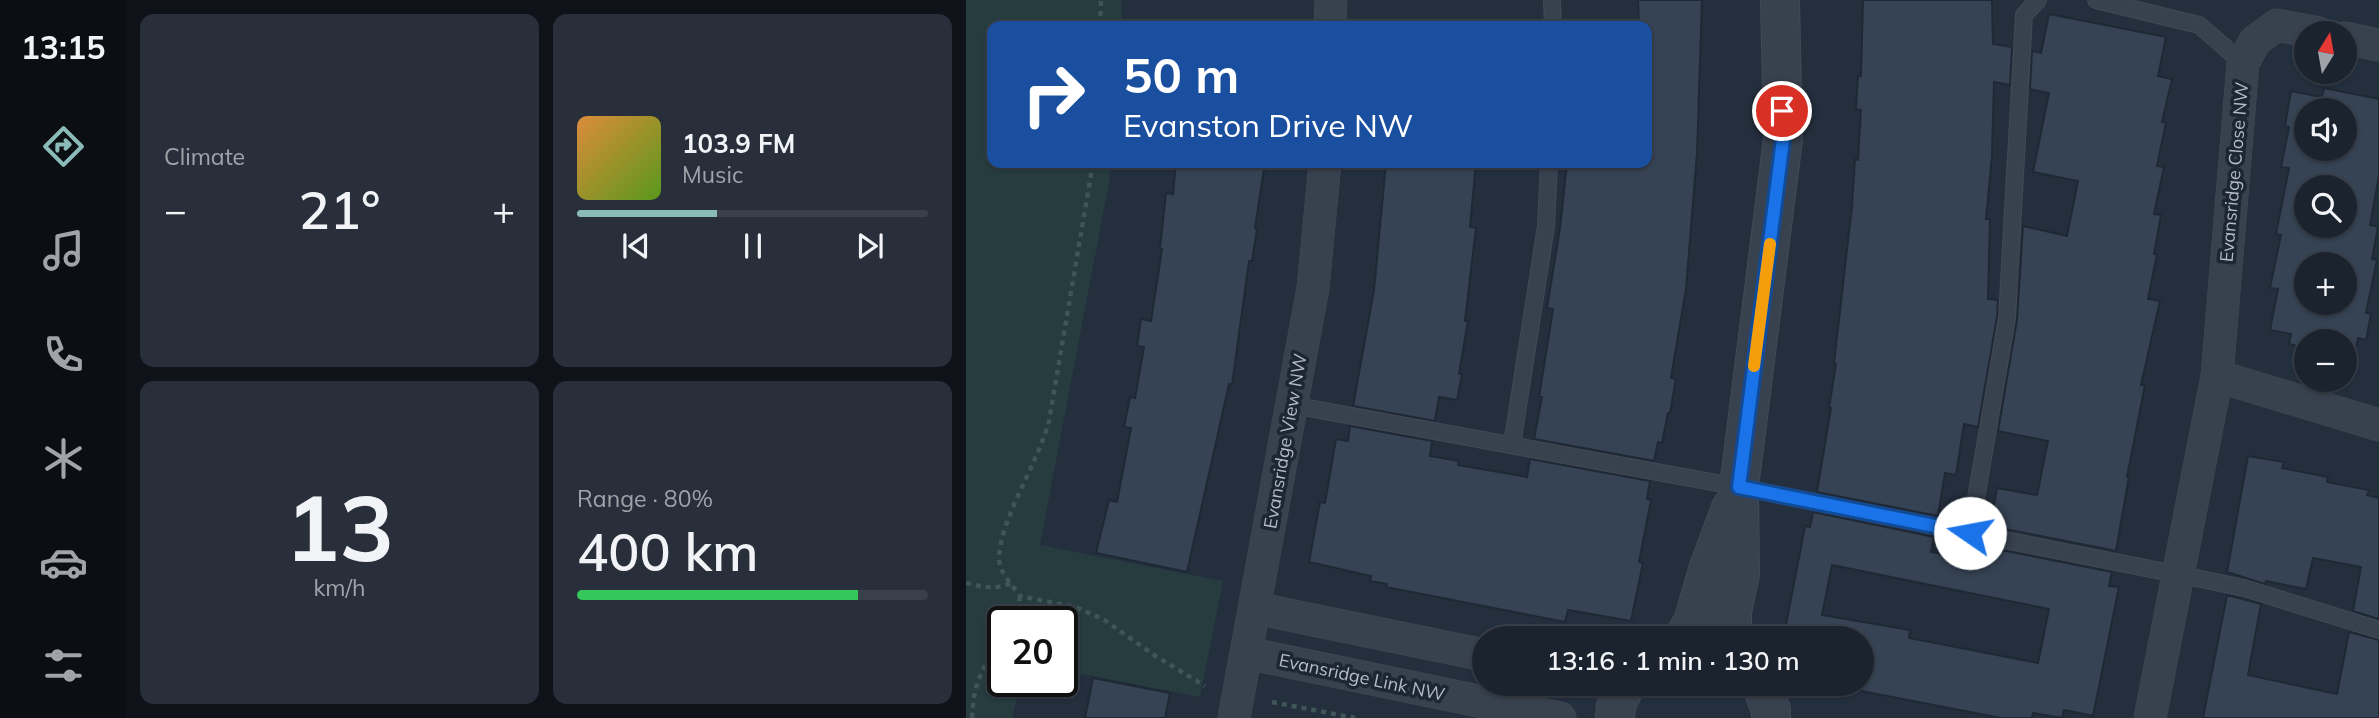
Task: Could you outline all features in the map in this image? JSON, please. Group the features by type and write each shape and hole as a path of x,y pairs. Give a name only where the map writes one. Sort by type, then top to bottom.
{"street":[{"path":"1330,21 1331,0"},
{"path":"1732,626 1732,612 1740,574 1739,487 1783,139 1780,0"},
{"name":"Evansridge Close NW","path":"2150,718 2217,376 2243,63 2255,41 2277,25 2294,28"},
{"path":"2357,40 2379,45"},
{"name":"Evansridge View NW","path":"1234,718 1313,288 1325,168"},
{"path":"2217,376 2379,425"},
{"path":"1691,626 1739,487"},
{"path":"1255,608 1472,653"},
{"name":"Evansridge Link NW","path":"1246,653 1560,718"},
{"path":"1615,718 1620,696"}],"lane":[{"path":"1552,0 1553,21"},
{"path":"1970,533 2007,318 2024,15 2038,0"},
{"path":"2096,0 2199,25 2243,63"},
{"path":"1512,445 1546,226 1549,168"},
{"path":"1292,405 1739,487 2244,588 2379,630"}],"path":[{"path":"1100,21 1101,0"},
{"path":"1018,606 1020,596 1003,572 999,559 1008,522 1044,441 1049,421 1092,168"},
{"path":"966,583 987,588 1011,583"},
{"path":"1020,596 1075,607 1103,619 1205,686"},
{"path":"972,718 973,691 987,661"},
{"path":"1272,702 1356,718"}],"green space":[{"path":"966,0 1121,0 1122,21 987,21 987,168 1110,168 1040,545 1223,581 1200,697 1078,673 1078,606 987,606 987,697 1017,697 1012,718 966,718"}],"building":[{"path":"1638,0 1702,0 1697,153 1686,289 1671,378 1676,379 1670,413 1662,443 1658,442 1654,461 1534,439 1553,309 1547,308 1566,168 1652,168 1652,21 1639,21"},
{"path":"1863,0 1992,0 1993,44 2012,47 2010,85 1994,82 1992,156 1986,219 1990,219 1988,299 1998,300 1997,317 1978,427 1964,424 1956,475 1945,473 1938,516 1817,492 1831,408 1855,159 1858,160 1861,110 1856,109 1858,76 1861,76"},
{"path":"2049,14 2166,37 2158,76 2172,79 2162,122 2166,123 2157,166 2164,167 2154,214 2161,215 2148,299 2160,301 2141,385 2145,385 2116,551 1990,526 1997,488 2037,495 2048,441 1998,431 2017,320 2023,226 2067,236 2078,181 2033,172 2049,93 2030,89 2032,51 2041,53"},
{"path":"2324,88 2379,99 2379,176 2370,225 2378,227 2372,259 2377,260 2366,313 2371,314 2366,340 2358,338 2357,343 2357,329 2294,329 2294,345 2289,344 2291,334 2270,330 2278,289 2270,288 2281,235 2276,234 2289,168 2281,167 2289,127 2285,126 2291,91 2322,97"},
{"path":"1176,168 1264,168 1232,385 1229,384 1187,572 1096,553 1109,500 1117,502 1131,428 1124,427 1130,397 1135,398 1144,347 1137,346 1141,319 1151,321 1162,249 1166,193 1173,194"},
{"path":"1386,168 1476,168 1470,227 1476,228 1465,321 1468,321 1459,374 1462,374 1457,400 1439,397 1435,421 1353,406 1374,290"},
{"path":"1350,426 1432,441 1430,456 1459,461 1458,465 1527,477 1530,459 1650,481 1647,499 1651,500 1639,562 1643,563 1631,621 1568,610 1565,622 1386,587 1387,584 1370,581 1371,576 1309,562 1320,502 1325,503 1336,439 1348,441"},
{"path":"2248,456 2284,462 2282,468 2328,477 2327,482 2369,490 2367,495 2379,498 2379,619 2353,611 2361,567 2313,558 2306,589 2266,581 2265,584 2227,572"},
{"path":"1813,512 1934,537 1931,552 1984,561 1986,547 2112,572 2109,586 2119,587 2093,716 2064,710 2062,718 2033,713 2032,718 2001,718 1874,693 1874,626 1786,626 1805,526 1810,527","holes":["1832,565 2049,609 2038,663 1909,638 1910,630 1822,615"]},
{"path":"2227,595 2261,604 2248,675 2337,694 2349,632 2379,640 2379,718 2203,718"},
{"path":"1093,678 1170,693 1165,718 1085,718"}],"slow traffic":[{"path":"1754,366 1770,244"}],"route":[{"path":"1782,111 1783,139 1739,487 1970,533"}]}
